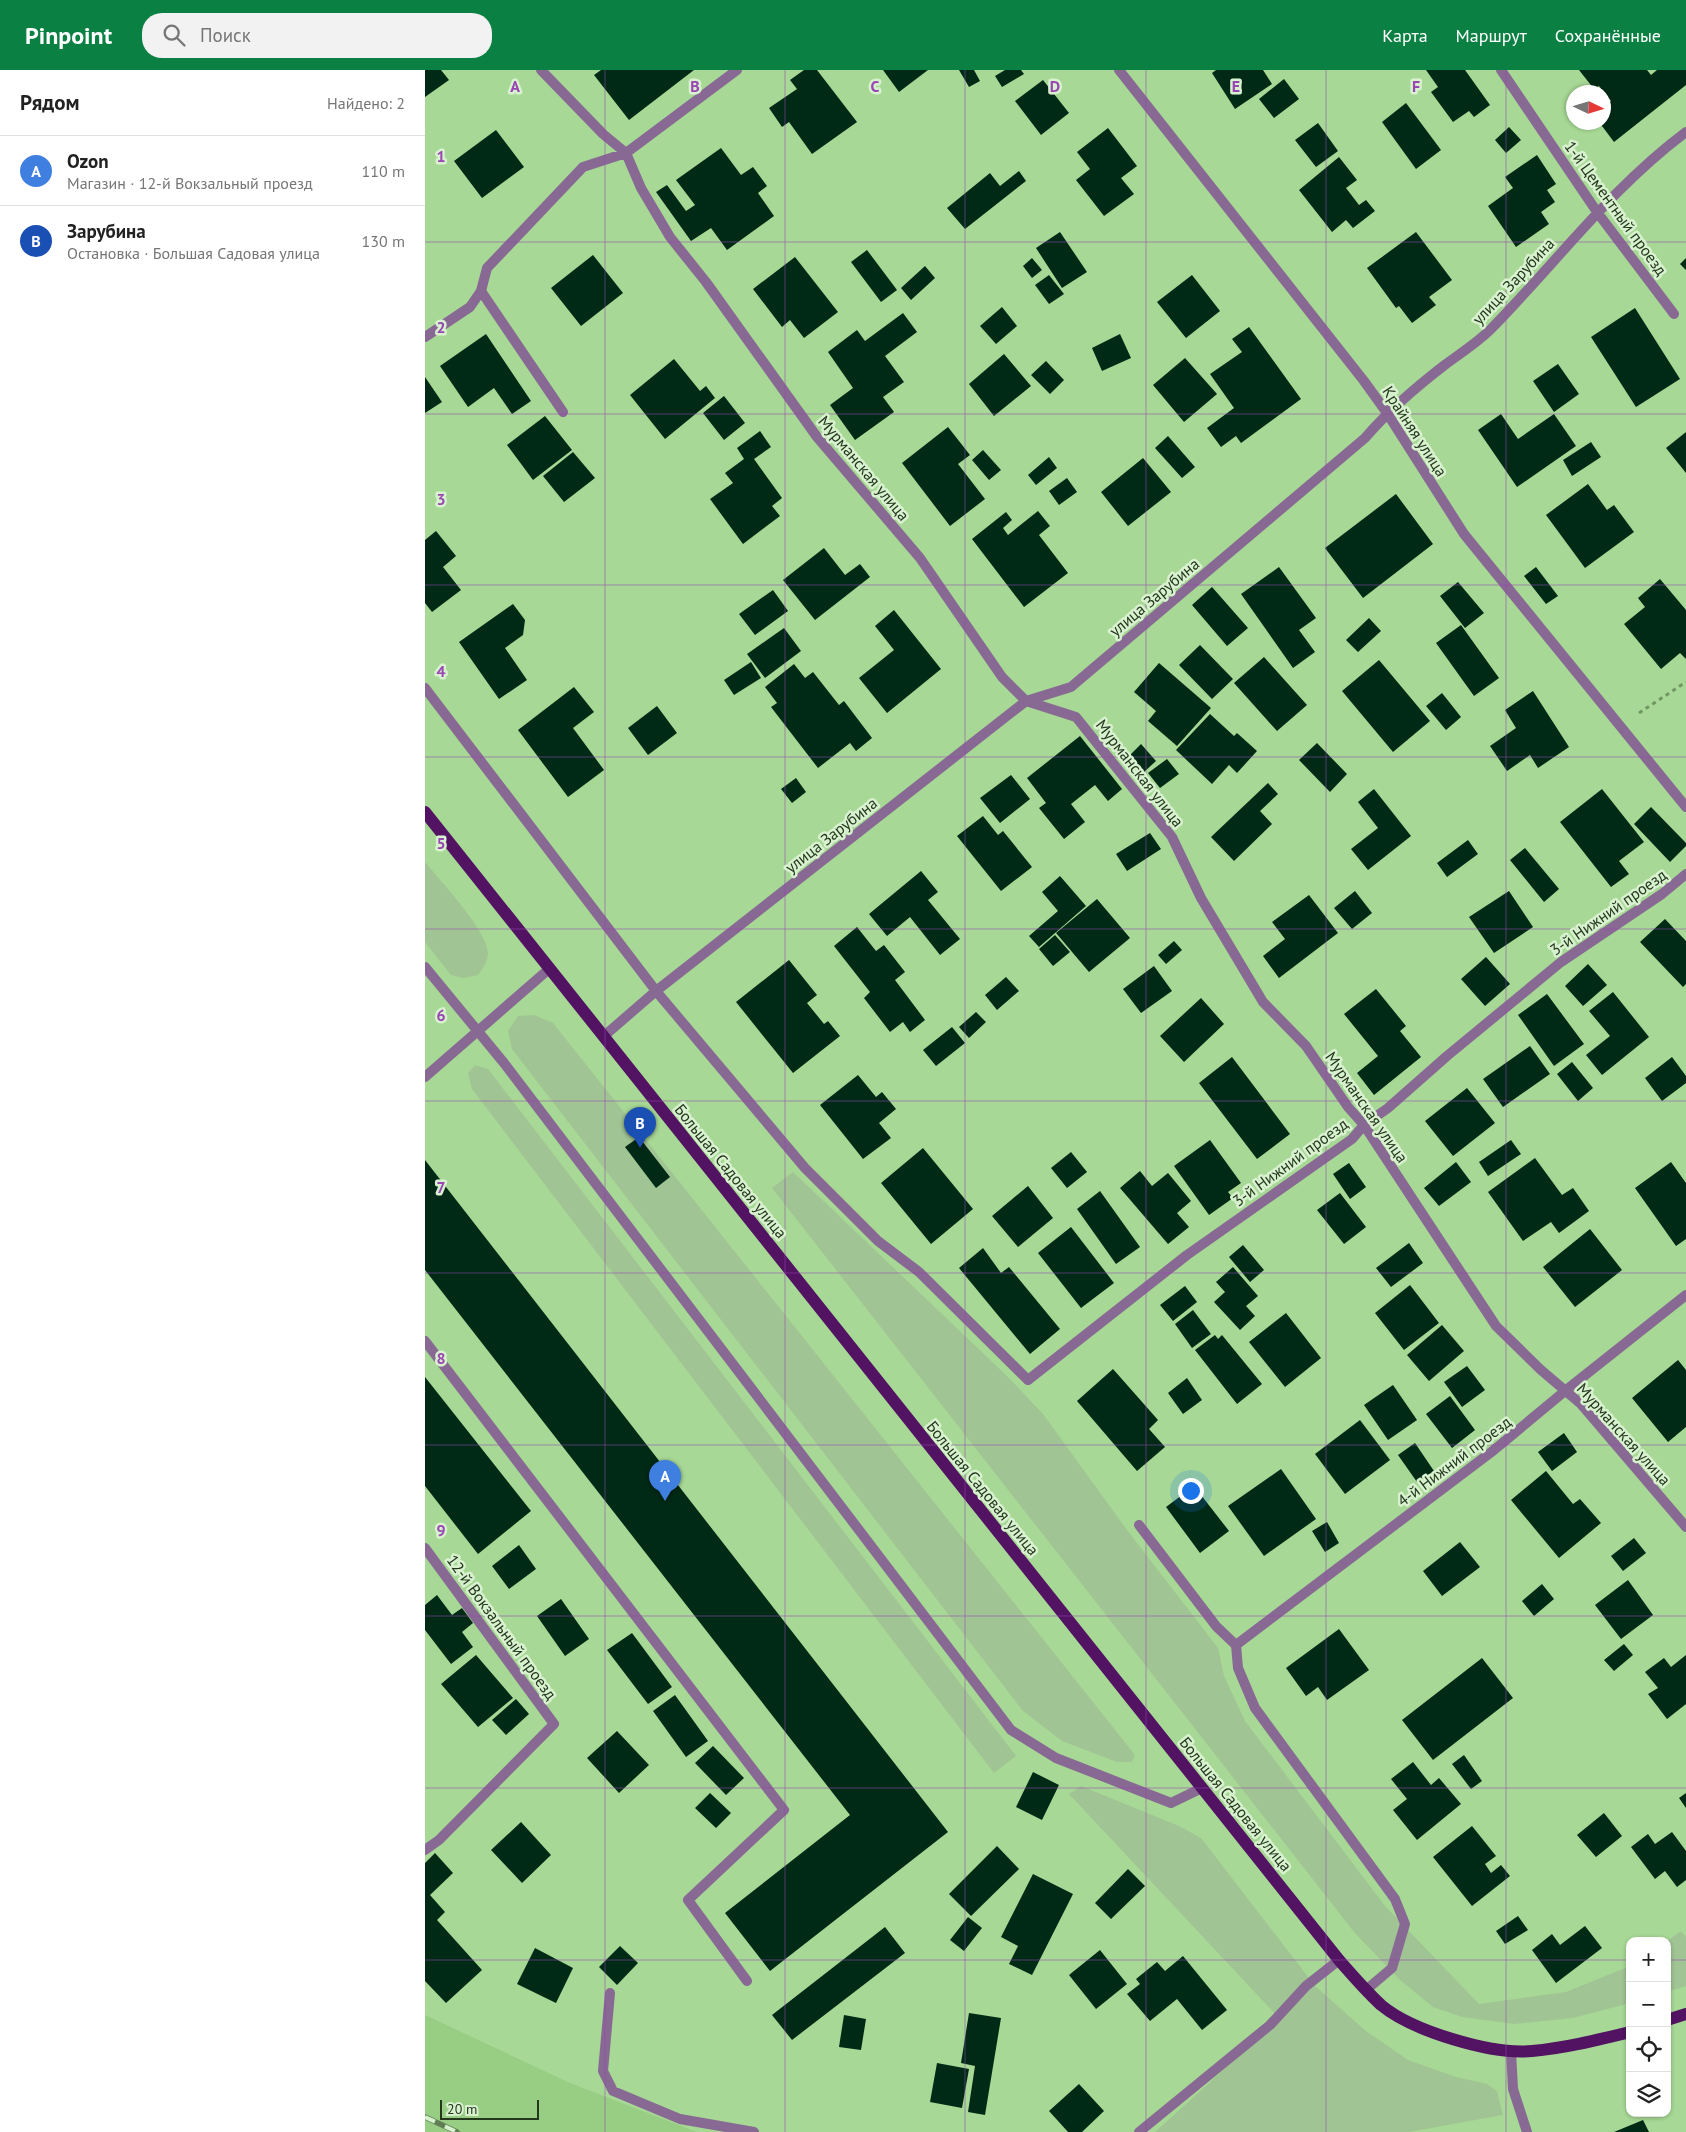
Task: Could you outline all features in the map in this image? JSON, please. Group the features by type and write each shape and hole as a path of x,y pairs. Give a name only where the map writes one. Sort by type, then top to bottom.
{"main road":[{"name":"Большая Садовая улица","path":"425,812 1339,1960 1366,1990 1382,2006 1419,2029 1456,2040 1511,2051 1530,2052 1581,2044 1626,2033"},
{"path":"1671,2019 1686,2014"}],"street":[{"name":"Мурманская улица","path":"541,70 603,134 626,154 641,188 670,237 706,282 817,437 920,558 1001,677 1026,701 1076,717 1172,837 1201,898 1263,1002 1306,1046 1348,1107 1364,1125 1496,1326 1581,1404 1686,1527"},
{"path":"425,337 470,306 481,291 487,268 583,167 626,154 737,70"},
{"name":"Крайняя улица","path":"1119,70 1387,412 1464,534 1686,807"},
{"name":"1-й Цементный проезд","path":"1501,70 1597,212 1675,314"},
{"name":"улица Зарубина","path":"604,1036 655,991 1026,701 1071,687 1365,438 1387,412 1489,330 1597,212 1670,144 1686,132"},
{"path":"481,291 563,412"},
{"path":"425,688 655,991"},
{"name":"3-й Нижний проезд","path":"655,991 805,1168 879,1241 919,1272 1028,1380 1187,1255 1351,1139 1364,1125 1388,1108 1447,1056 1561,962 1663,894 1686,874"},
{"path":"425,967 479,1030 1011,1730 1056,1758 1171,1803 1202,1788"},
{"path":"425,1077 549,969"},
{"name":"4-й Нижний проезд","path":"1236,1645 1494,1450 1565,1390 1686,1295"},
{"path":"425,1341 784,1810 688,1900 747,1981"},
{"path":"1139,1525 1216,1626 1236,1645 1237,1668 1255,1708 1395,1899 1405,1924 1392,1968 1366,1990"},
{"name":"12-й Вокзальный проезд","path":"425,1548 554,1724 439,1840 425,1850"},
{"path":"1139,2132 1163,2111 1208,2078 1270,2025 1305,1986 1339,1960"},
{"path":"610,1993 603,2071 613,2090 680,2119 754,2132"},
{"path":"1511,2051 1513,2089 1527,2132"}],"path":[{"path":"1619,726 1686,682"}],"shaded area":[{"path":"425,862 472,920 486,944 488,954 478,975 463,978 451,975 425,942"},
{"path":"534,1015 553,1023 1135,1755 1132,1762 1117,1762 1062,1741 1023,1711 512,1049 508,1031 518,1016"},
{"path":"475,1065 488,1069 1016,1756 994,1773 472,1089 468,1073"},
{"path":"793,1172 1007,1376 1043,1414 1127,1530 1218,1648 1224,1676 1245,1721 1385,1906 1479,2004 1566,1992 1626,1968 1626,2004 1573,2018 1514,2024 1462,2017 1433,2007 1400,1980 1354,1932 772,1188"},
{"path":"1081,1786 1179,1826 1201,1838 1315,1986 1366,2031 1408,2060 1456,2077 1487,2084 1497,2091 1503,2115 1409,2132 1155,2132 1280,2019 1069,1794"},
{"path":"1681,1931 1686,1937 1686,1986 1671,1991 1671,1982 1671,1938"},
{"path":"425,2015 570,2083 697,2132 425,2132"}],"building":[{"path":"425,70 441,70 449,80 425,97"},
{"path":"601,70 694,70 629,120 594,75"},
{"path":"804,70 817,70 857,122 812,154 789,122 782,127 769,108 797,89 790,80"},
{"path":"883,70 928,70 899,92"},
{"path":"959,70 974,70 980,81 969,87"},
{"path":"1005,70 1021,70 1024,74 1002,87 995,76"},
{"path":"1216,70 1263,70 1272,84 1235,109 1212,73"},
{"path":"1426,70 1465,70 1490,105 1474,117 1469,111 1453,122 1431,92 1438,87"},
{"path":"1579,70 1647,70 1651,75 1657,70 1686,70 1686,85 1614,142 1605,130 1611,130 1611,85 1591,85"},
{"path":"1284,79 1299,99 1274,118 1259,99"},
{"path":"1043,80 1069,113 1041,135 1015,101"},
{"path":"1406,103 1441,150 1416,169 1382,122"},
{"path":"1318,123 1338,151 1316,167 1295,140"},
{"path":"1509,127 1521,140 1506,153 1495,140"},
{"path":"1108,128 1137,166 1121,178 1134,194 1104,216 1076,180 1090,169 1077,152"},
{"path":"496,130 524,167 482,198 454,161"},
{"path":"721,148 741,175 753,167 767,186 758,193 774,216 727,250 711,228 691,241 656,192 667,185 686,211 695,205 676,180"},
{"path":"1537,155 1556,184 1547,190 1555,202 1541,212 1549,224 1516,247 1488,206 1513,188 1505,177"},
{"path":"1339,157 1357,180 1346,188 1359,205 1366,200 1375,211 1353,228 1346,220 1332,232 1299,190"},
{"path":"1019,171 1026,181 965,229 947,208 990,173 1000,186"},
{"path":"1060,232 1087,272 1062,288 1036,248"},
{"path":"1416,232 1452,280 1429,297 1436,305 1412,323 1399,306 1396,308 1367,268"},
{"path":"867,250 897,290 881,302 851,262"},
{"path":"593,255 623,293 581,326 551,288"},
{"path":"795,257 838,312 804,338 790,320 782,327 753,289"},
{"path":"1032,258 1042,270 1032,278 1023,266"},
{"path":"1686,258 1686,270 1680,264"},
{"path":"925,266 935,278 911,300 901,288"},
{"path":"1049,275 1064,294 1049,304 1035,285"},
{"path":"1192,275 1220,311 1186,338 1157,302"},
{"path":"1002,307 1017,326 996,344 980,326"},
{"path":"1635,308 1680,379 1636,407 1591,337"},
{"path":"903,313 917,332 885,356 904,382 883,397 894,412 855,440 830,405 853,388 828,352 857,330 865,341"},
{"path":"1249,327 1301,399 1241,443 1236,436 1221,447 1207,428 1234,408 1210,374 1242,352 1232,339"},
{"path":"486,334 531,401 512,414 494,388 468,407 440,366"},
{"path":"1120,334 1131,358 1102,371 1092,348"},
{"path":"1004,354 1031,386 994,416 969,384"},
{"path":"1185,358 1217,394 1184,422 1153,385"},
{"path":"674,359 700,391 706,386 715,398 665,439 630,395"},
{"path":"1046,361 1064,380 1050,394 1031,375"},
{"path":"1558,364 1579,394 1554,412 1533,381"},
{"path":"425,377 442,402 425,413"},
{"path":"724,396 745,423 724,440 703,413"},
{"path":"1501,414 1518,439 1554,414 1576,446 1517,487 1478,430"},
{"path":"545,416 572,450 533,480 507,445"},
{"path":"948,427 970,455 958,464 985,499 950,526 902,463"},
{"path":"760,431 771,447 754,459 782,498 772,506 780,516 743,544 710,499 733,483 725,473 744,459 737,448"},
{"path":"1686,432 1686,473 1666,448"},
{"path":"1168,436 1195,467 1182,478 1155,448"},
{"path":"1591,442 1601,457 1572,476 1563,460"},
{"path":"983,450 1001,470 989,480 972,460"},
{"path":"573,452 595,478 564,502 543,476"},
{"path":"1049,457 1057,468 1036,485 1028,475"},
{"path":"1143,458 1171,492 1128,526 1101,492"},
{"path":"1067,478 1077,492 1059,505 1049,491"},
{"path":"1588,484 1607,510 1614,505 1634,532 1585,568 1546,515"},
{"path":"1396,494 1433,544 1363,598 1325,548"},
{"path":"1038,511 1050,526 1039,535 1068,573 1024,607 972,539 1006,512 1012,520 1003,528 1008,535"},
{"path":"436,531 456,556 443,567 461,590 432,612 425,603 425,540"},
{"path":"824,548 845,575 860,564 870,577 815,620 783,580"},
{"path":"1279,567 1316,618 1299,630 1315,652 1293,668 1241,594"},
{"path":"1536,567 1558,596 1546,604 1524,576"},
{"path":"1660,579 1686,610 1686,659 1680,653 1661,669 1624,624 1645,607 1638,598"},
{"path":"1458,582 1484,613 1465,628 1440,596"},
{"path":"1212,587 1248,628 1227,646 1192,605"},
{"path":"773,590 788,611 755,635 739,614"},
{"path":"513,604 525,620 523,635 505,648 527,680 499,699 459,642"},
{"path":"894,610 941,669 887,713 859,678 894,650 875,626"},
{"path":"1369,618 1381,631 1358,652 1346,640"},
{"path":"1461,625 1499,678 1474,696 1436,643"},
{"path":"784,628 801,651 765,678 747,654"},
{"path":"1200,645 1233,679 1212,699 1179,665"},
{"path":"1264,657 1307,705 1277,731 1234,683"},
{"path":"1379,660 1430,721 1393,752 1342,691"},
{"path":"751,662 761,678 734,695 724,680"},
{"path":"1159,663 1211,708 1177,746 1148,721 1156,711 1134,692"},
{"path":"794,664 805,678 813,672 839,705 844,701 872,738 856,751 850,743 818,768 771,707 777,703 765,687"},
{"path":"574,687 594,712 573,728 604,770 568,797 518,730"},
{"path":"1533,691 1569,747 1538,768 1530,755 1507,771 1490,746 1516,728 1505,710"},
{"path":"1442,693 1461,717 1446,730 1426,706"},
{"path":"657,706 677,733 648,755 628,728"},
{"path":"1210,714 1234,736 1237,733 1257,751 1237,773 1229,765 1212,784 1176,750"},
{"path":"1080,736 1122,789 1108,801 1095,785 1071,804 1085,822 1064,839 1039,808 1046,803 1027,778"},
{"path":"1317,743 1347,774 1330,792 1299,760"},
{"path":"1141,744 1156,761 1144,772 1129,756"},
{"path":"1167,759 1179,774 1160,788 1148,773"},
{"path":"1011,775 1030,799 1000,823 980,798"},
{"path":"796,778 806,792 792,803 781,789"},
{"path":"1268,783 1278,794 1260,811 1272,824 1234,861 1211,837"},
{"path":"1374,789 1411,836 1368,870 1351,849 1378,828 1358,802"},
{"path":"1602,789 1644,842 1619,861 1629,874 1611,887 1560,822"},
{"path":"1651,807 1686,843 1686,846 1670,862 1634,824"},
{"path":"983,816 998,835 1003,831 1032,867 1001,891 957,836"},
{"path":"1150,833 1161,849 1127,871 1116,854"},
{"path":"1468,840 1478,854 1447,877 1437,863"},
{"path":"1525,848 1559,889 1544,902 1510,860"},
{"path":"921,871 938,892 928,900 960,939 940,955 910,917 887,936 869,914"},
{"path":"1060,876 1086,906 1039,947 1029,936 1058,911 1042,892"},
{"path":"1355,891 1372,913 1352,929 1334,908"},
{"path":"1509,891 1533,927 1494,953 1469,917"},
{"path":"1309,895 1338,933 1279,978 1263,956 1285,939 1272,922"},
{"path":"1097,899 1130,938 1089,972 1056,933"},
{"path":"1665,919 1686,941 1686,984 1683,987 1640,942"},
{"path":"857,927 876,951 884,945 905,972 895,980 925,1020 910,1032 903,1022 890,1032 864,998 870,992 834,946"},
{"path":"1055,935 1070,952 1053,966 1039,949"},
{"path":"1174,941 1182,950 1166,964 1158,955"},
{"path":"1486,957 1510,984 1485,1006 1461,979"},
{"path":"789,960 817,995 807,1003 824,1024 828,1021 840,1036 793,1073 736,1002"},
{"path":"1588,964 1607,985 1583,1006 1565,986"},
{"path":"1154,966 1172,991 1141,1013 1123,989"},
{"path":"1006,977 1019,991 997,1010 985,995"},
{"path":"1376,989 1406,1026 1400,1031 1421,1057 1374,1095 1357,1073 1378,1056 1344,1014"},
{"path":"1613,992 1649,1037 1602,1075 1586,1055 1610,1036 1589,1011"},
{"path":"1547,994 1584,1044 1554,1066 1518,1015"},
{"path":"1201,998 1224,1024 1184,1062 1160,1036"},
{"path":"976,1012 986,1022 969,1038 959,1027"},
{"path":"952,1027 965,1043 936,1066 923,1050"},
{"path":"1530,1046 1550,1074 1503,1107 1483,1079"},
{"path":"1232,1057 1290,1134 1257,1159 1199,1083"},
{"path":"1672,1057 1686,1076 1686,1083 1662,1101 1645,1078"},
{"path":"1572,1062 1593,1088 1578,1101 1557,1074"},
{"path":"858,1075 876,1097 882,1092 896,1109 879,1123 891,1138 863,1159 820,1105"},
{"path":"1467,1088 1495,1123 1453,1156 1425,1121"},
{"path":"639,1137 670,1177 656,1188 625,1147"},
{"path":"1210,1140 1241,1183 1228,1192 1233,1198 1209,1215 1174,1166"},
{"path":"1511,1140 1521,1154 1488,1176 1479,1162"},
{"path":"923,1148 973,1209 931,1244 881,1183"},
{"path":"1071,1152 1087,1172 1067,1188 1051,1168"},
{"path":"1535,1158 1562,1195 1573,1188 1589,1211 1559,1233 1551,1222 1523,1241 1488,1192"},
{"path":"425,1160 948,1832 770,1971 725,1913 850,1815 425,1270"},
{"path":"1456,1162 1471,1182 1439,1206 1424,1188"},
{"path":"1671,1162 1686,1183 1686,1239 1676,1246 1635,1188"},
{"path":"1349,1163 1366,1187 1350,1199 1333,1174"},
{"path":"1140,1171 1152,1186 1168,1173 1191,1201 1177,1213 1189,1227 1168,1244 1120,1188"},
{"path":"1028,1186 1053,1218 1018,1247 992,1216"},
{"path":"1100,1191 1140,1247 1116,1264 1077,1209"},
{"path":"1340,1193 1366,1227 1344,1244 1317,1210"},
{"path":"1071,1227 1114,1283 1081,1308 1038,1253"},
{"path":"1590,1229 1622,1270 1575,1307 1543,1267"},
{"path":"1409,1243 1423,1263 1391,1287 1376,1268"},
{"path":"1243,1245 1264,1270 1250,1282 1229,1257"},
{"path":"983,1248 1001,1273 1009,1267 1060,1329 1030,1354 959,1268"},
{"path":"1233,1267 1258,1296 1246,1306 1255,1316 1240,1330 1214,1302 1225,1292 1216,1282"},
{"path":"1410,1285 1439,1323 1404,1350 1375,1313"},
{"path":"1185,1286 1197,1302 1173,1321 1160,1305"},
{"path":"1193,1310 1211,1334 1192,1348 1175,1324"},
{"path":"1286,1313 1321,1358 1285,1387 1249,1342"},
{"path":"1442,1325 1464,1351 1429,1381 1407,1355"},
{"path":"1215,1335 1218,1339 1222,1335 1262,1384 1237,1404 1195,1350"},
{"path":"1678,1360 1686,1370 1686,1427 1668,1442 1632,1398"},
{"path":"1467,1366 1485,1390 1462,1407 1444,1382"},
{"path":"1113,1369 1158,1420 1149,1429 1165,1447 1137,1471 1077,1401"},
{"path":"425,1377 531,1511 478,1554 425,1486"},
{"path":"1187,1378 1202,1400 1183,1414 1168,1393"},
{"path":"1393,1385 1417,1420 1388,1440 1364,1405"},
{"path":"1450,1396 1475,1430 1452,1448 1426,1414"},
{"path":"1360,1420 1390,1460 1345,1494 1315,1454"},
{"path":"1564,1433 1577,1452 1552,1471 1538,1452"},
{"path":"1415,1443 1434,1471 1417,1482 1398,1455"},
{"path":"1281,1469 1316,1519 1264,1556 1228,1506"},
{"path":"1546,1471 1573,1504 1580,1499 1601,1523 1559,1558 1511,1500"},
{"path":"1194,1486 1229,1531 1200,1553 1166,1507"},
{"path":"1327,1522 1339,1543 1325,1552 1312,1531"},
{"path":"1634,1538 1646,1553 1623,1571 1611,1556"},
{"path":"1460,1542 1480,1567 1442,1596 1423,1571"},
{"path":"519,1545 536,1569 509,1589 492,1566"},
{"path":"1628,1580 1653,1615 1621,1639 1595,1605"},
{"path":"1542,1584 1554,1599 1534,1616 1522,1601"},
{"path":"437,1595 452,1615 462,1608 473,1623 462,1632 473,1647 451,1664 425,1630 425,1605"},
{"path":"561,1599 589,1639 565,1656 537,1616"},
{"path":"1339,1629 1369,1670 1327,1700 1318,1687 1306,1696 1286,1668"},
{"path":"632,1633 672,1687 648,1704 607,1650"},
{"path":"1624,1644 1633,1655 1614,1671 1604,1660"},
{"path":"476,1655 513,1698 478,1727 441,1684"},
{"path":"1686,1655 1686,1704 1667,1719 1648,1694 1658,1688 1645,1672 1664,1658 1671,1667"},
{"path":"1482,1658 1513,1698 1433,1760 1402,1720"},
{"path":"675,1695 708,1741 686,1757 653,1711"},
{"path":"516,1699 529,1714 506,1735 492,1720"},
{"path":"617,1731 649,1765 619,1793 587,1758"},
{"path":"713,1746 744,1778 726,1795 695,1763"},
{"path":"1464,1755 1482,1781 1471,1789 1452,1764"},
{"path":"1413,1762 1431,1785 1439,1778 1461,1804 1417,1840 1393,1810 1407,1799 1391,1779"},
{"path":"1033,1772 1059,1785 1042,1820 1016,1807"},
{"path":"710,1793 731,1813 716,1828 695,1808"},
{"path":"1686,1793 1686,1808 1679,1798"},
{"path":"1604,1813 1622,1836 1596,1857 1577,1835"},
{"path":"521,1822 551,1855 522,1883 491,1850"},
{"path":"1472,1826 1496,1856 1485,1864 1491,1873 1501,1865 1510,1876 1472,1906 1433,1857"},
{"path":"1672,1832 1686,1851 1686,1880 1677,1887 1665,1871 1655,1879 1631,1847 1648,1834 1655,1844"},
{"path":"997,1846 1019,1869 971,1916 949,1894"},
{"path":"435,1853 453,1873 430,1895 445,1912 437,1920 482,1970 446,2003 425,1981 425,1863"},
{"path":"1128,1869 1145,1886 1111,1919 1095,1903"},
{"path":"1033,1874 1073,1894 1032,1975 1009,1964 1018,1946 1001,1937"},
{"path":"1518,1916 1528,1930 1505,1944 1496,1931"},
{"path":"968,1917 982,1928 964,1951 950,1940"},
{"path":"1585,1926 1602,1948 1556,1983 1532,1950 1552,1934 1560,1945"},
{"path":"885,1927 905,1953 792,2040 772,2015"},
{"path":"620,1946 638,1963 617,1985 599,1967"},
{"path":"535,1948 573,1968 556,2003 517,1984"},
{"path":"1100,1950 1127,1984 1096,2009 1069,1975"},
{"path":"1183,1956 1227,2010 1202,2030 1177,1999 1150,2021 1127,1994 1140,1984 1136,1979 1157,1962 1165,1971"},
{"path":"969,2013 1001,2018 985,2115 968,2112 975,2066 961,2063"},
{"path":"844,2015 866,2019 861,2050 839,2047"},
{"path":"937,2063 969,2069 962,2108 930,2102"},
{"path":"1079,2084 1104,2111 1082,2132 1068,2132 1049,2111"},
{"path":"1643,2120 1649,2132 1614,2132"}],"railway":[{"path":"425,2117 457,2132"}],"place":[{"name":"Зарубина","path":"640,1148"},
{"name":"Ozon","path":"665,1501"}]}
